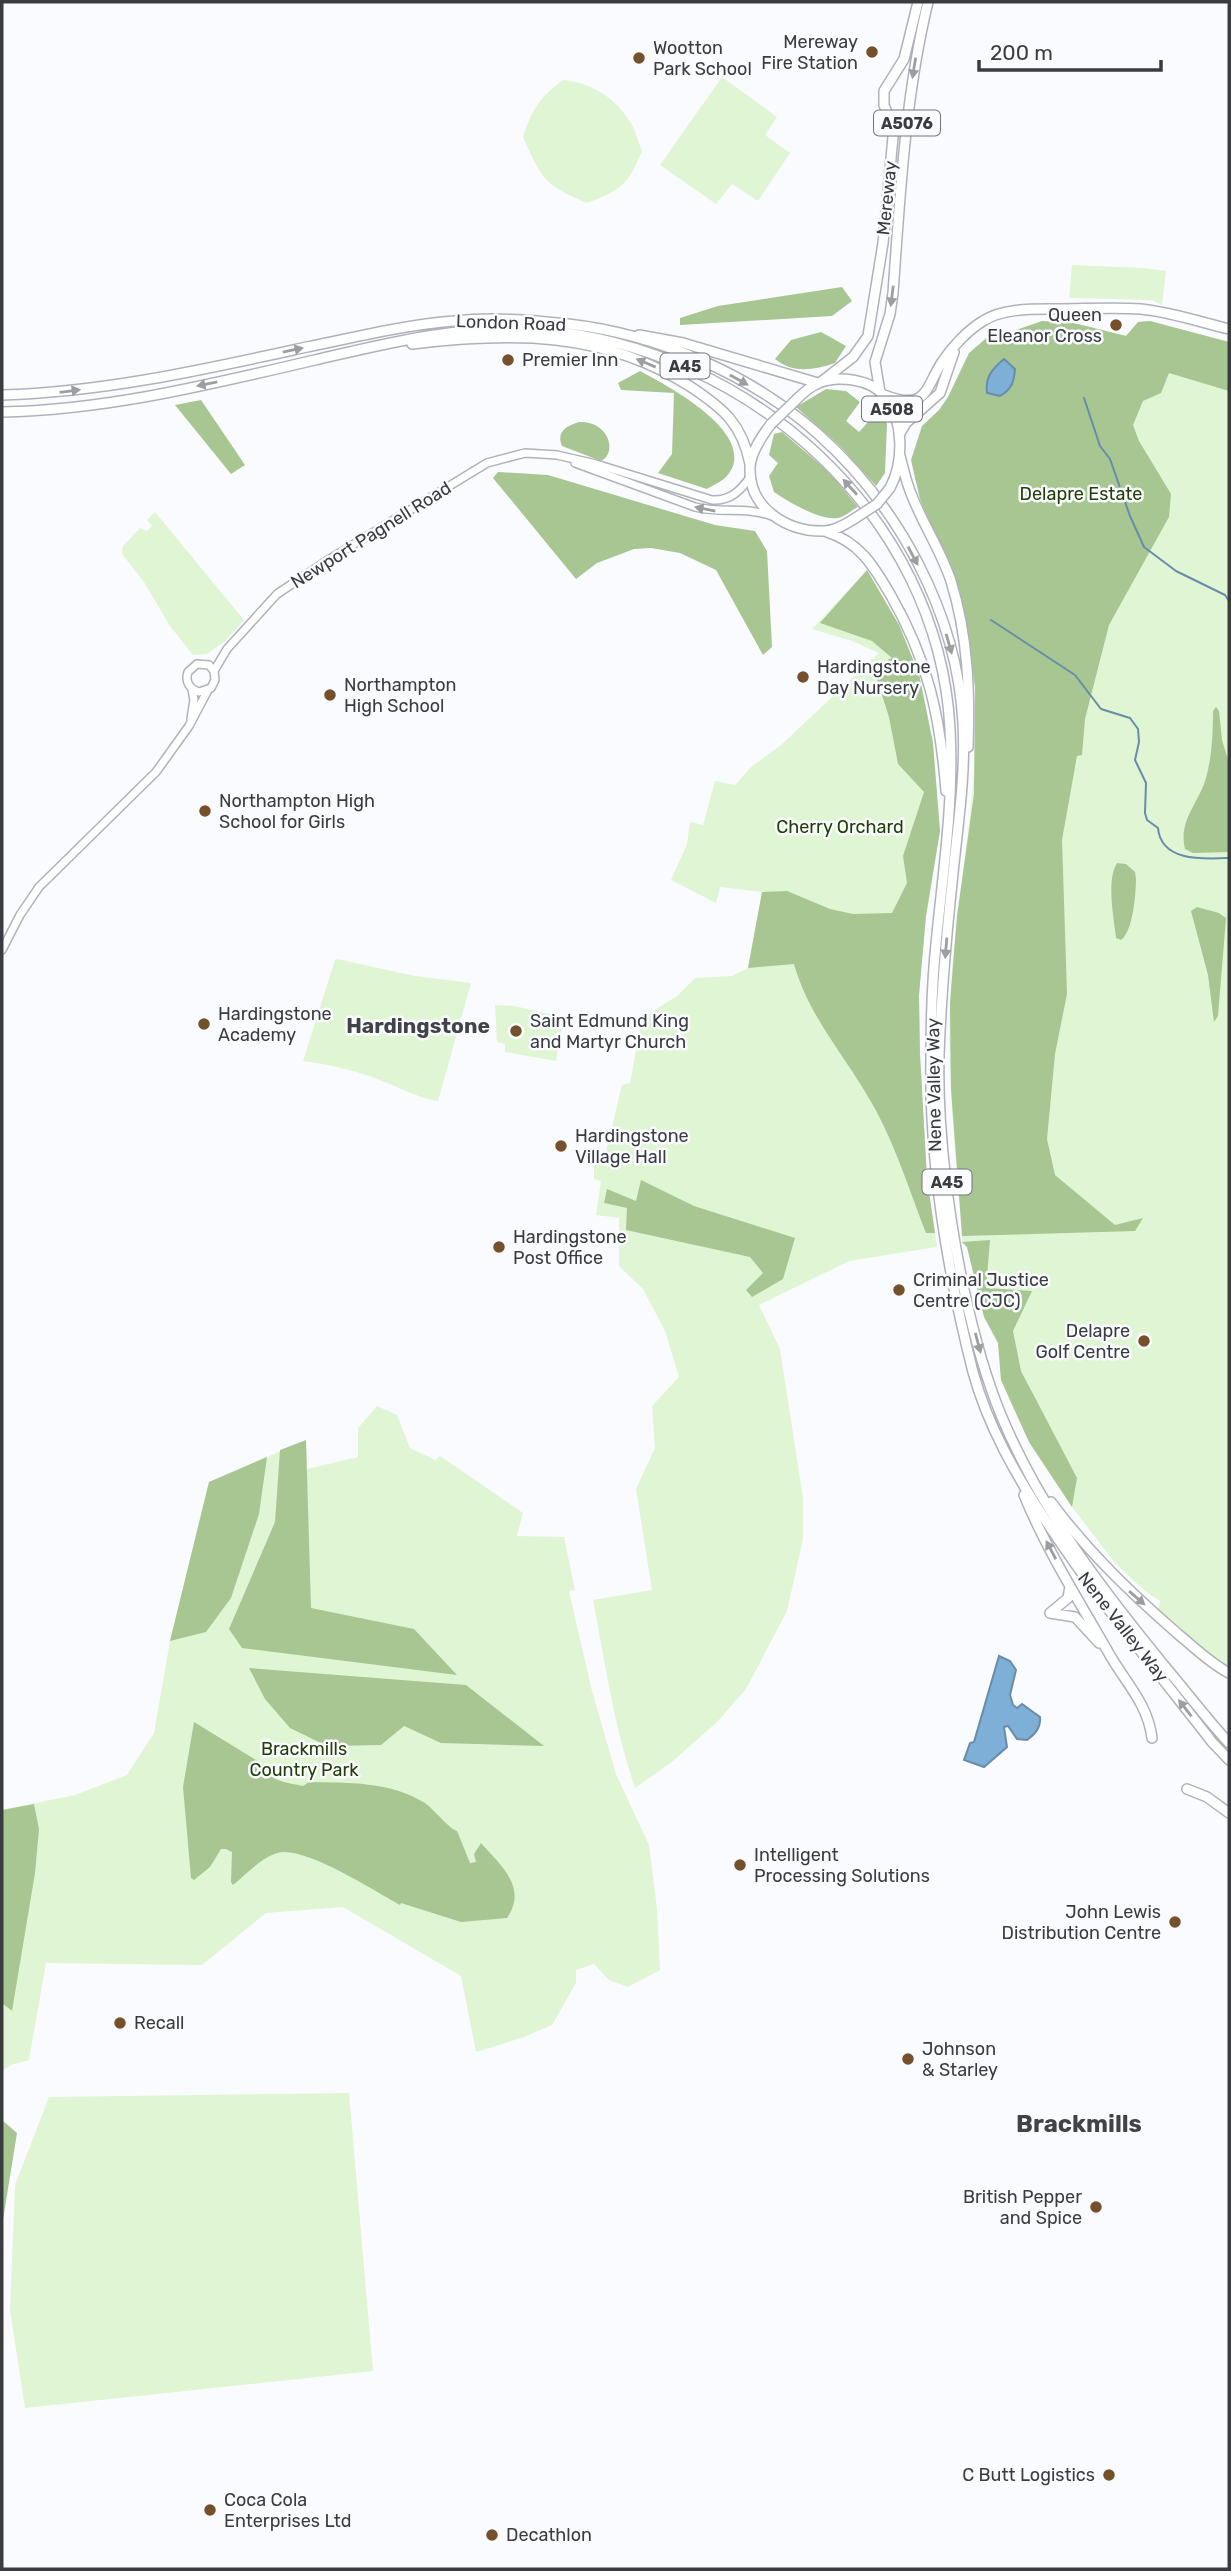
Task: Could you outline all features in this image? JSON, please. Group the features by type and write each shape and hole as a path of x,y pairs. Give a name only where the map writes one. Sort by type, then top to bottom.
{"highway":[{"name":"Mereway","path":"820,383 853,357 868,335 883,243 893,137 883,98 889,80 904,59 918,2"},
{"name":"Mereway","path":"882,394 875,362 890,314 910,94 928,2"},
{"name":"A508","path":"820,383 851,380 861,382 882,394 904,401 913,400 923,396 931,387 942,363 957,344 985,320 1001,313 1024,310 1144,309 1229,329"},
{"name":"London Road","path":"2,395 47,394 127,384 361,336 458,320 538,321 607,330 701,361 774,400 798,417 839,455 872,491 897,527 926,580"},
{"name":"London Road","path":"2,412 48,411 129,401 369,347 465,330 535,330 606,339 676,362 722,384 766,411 825,460 860,498 885,534 913,585"},
{"path":"607,330 682,342 820,383"},
{"path":"369,347 465,337 528,336 573,342 613,351 657,367 716,405 740,430 746,442 751,476 757,494 772,516 791,525 845,537 868,561 902,615 922,659 937,720 949,827"},
{"name":"A508","path":"899,436 906,424 940,393 957,344"},
{"path":"750,464 771,424 797,399 820,383"},
{"name":"A508","path":"827,532 855,519 877,504 895,479 900,456 899,436 891,407 882,394"},
{"path":"900,456 909,487 950,581 962,623 967,661 970,692 967,781 964,822 953,880"},
{"name":"Nene Valley Way","path":"926,580 954,664 963,724 962,785 939,1062 948,1194 964,1291 986,1374 1003,1418 1060,1528 1137,1631 1229,1743"},
{"name":"Nene Valley Way","path":"913,585 932,636 946,692 950,726 949,827 935,950 930,1061 932,1124 938,1193 975,1378 1015,1474 1080,1572 1203,1731 1229,1760"},
{"path":"1030,1472 1071,1529 1113,1575 1204,1656 1229,1673"},
{"path":"1015,1474 1029,1508 1070,1584 1113,1660 1145,1709 1152,1738"},
{"path":"1070,1584 1068,1598 1049,1614 1075,1617 1113,1660"},
{"path":"1187,1789 1207,1797 1229,1813"}],"main road":[{"name":"Newport Pagnell Road","path":"214,671 227,649 257,614 288,586 476,469 514,454 538,453 596,464 712,500 736,494 751,476"},
{"name":"Newport Pagnell Road","path":"561,456 709,511 748,510 772,516"},
{"path":"189,726 194,700 188,683 188,671 227,649"},
{"path":"2,950 24,907 39,887 149,779 189,726 214,684 214,671 205,663"},
{"path":"192,689 200,692 208,690"}],"green space":[{"path":"722,77 777,117 765,135 790,153 758,201 732,184 716,204 660,165"},
{"path":"563,80 592,88 616,104 631,123 642,151 622,185 587,203 561,191 546,179 523,137 538,104"},
{"path":"1072,265 1166,271 1162,305 1152,300 1069,298"},
{"path":"842,287 852,301 832,316 680,325 680,318 718,306"},
{"name":"Delapre Estate","path":"1042,321 1074,323 1126,336 1138,322 1150,321 1229,342 1229,1666 1200,1648 1158,1609 1160,1601 1115,1563 1072,1507 1029,1442 1001,1380 998,1343 984,1317 967,1247 962,1242 951,1084 950,1004 953,954 971,803 976,702 972,652 962,602 913,473"},
{"path":"1042,321 1074,323 1126,336 1138,322 1150,321 1229,342 1229,391 1169,373 1161,393 1143,401 1133,425 1139,441 1171,494 1169,517 1109,625 1085,719 1082,755 1077,756 1062,840 1067,994 1055,1054 1047,1139 1055,1175 1115,1225 1143,1218 1135,1231 962,1236 951,1089 950,1003 957,916 974,794 975,687 962,601 920,499 911,460 922,426 948,397 969,353 991,334 1013,331"},
{"path":"821,332 846,346 835,363 796,369 775,359 791,340"},
{"path":"640,371 689,400 722,429 732,445 734,461 724,479 707,489 658,473 672,454 674,393 621,390 618,383"},
{"path":"826,389 846,391 860,402 846,421 859,432 880,409 887,424 885,473 876,486 839,445 796,407"},
{"path":"201,400 245,465 231,474 175,405"},
{"path":"579,422 597,426 607,437 609,451 601,461 562,446 560,437 563,430"},
{"path":"782,432 829,472 858,507 840,517 823,517 774,492 769,476 778,463 769,455 774,434"},
{"path":"498,472 548,475 715,525 755,531 767,551 772,647 763,655 716,570 680,553 651,548 634,549 597,563 576,579 493,478"},
{"path":"155,512 244,620 225,641 207,654 193,655 170,626 144,582 122,554 123,546 140,528 147,531 152,526 147,520"},
{"name":"Cherry Orchard","path":"867,570 899,625 919,674 933,743 940,831 926,916 919,995 927,1178 937,1247 849,1261 759,1305 780,1349 803,1498 803,1539 787,1611 746,1689 717,1722 673,1761 635,1788 616,1718 593,1600 652,1590 636,1489 655,1448 652,1406 679,1377 665,1331 643,1289 619,1266 619,1218 596,1215 601,1181 594,1179 594,1162 604,1160 622,1085 630,1083 642,1018 677,996 695,978 732,976 748,968 762,892 720,887 716,903 671,880 687,844 690,822 703,825 715,781 735,785 751,767 781,745 879,653 852,641 812,629"},
{"path":"867,570 899,625 919,674 933,743 940,831 926,916 919,995 927,1178 935,1233 926,1233 885,1128 816,1016 794,964 748,968 762,892 787,891 830,909 853,914 892,913 907,883 903,856 924,792 898,764 889,717 873,667 892,658 872,641 820,623"},
{"path":"1216,707 1229,763 1229,852 1193,853 1185,849 1184,829 1206,778 1212,745 1213,711"},
{"path":"1117,863 1126,864 1135,872 1136,879 1131,921 1121,940 1116,938 1112,900 1112,880"},
{"path":"1197,907 1219,913 1226,918 1218,1016 1214,1022 1208,975 1191,911"},
{"path":"337,959 415,976 471,983 438,1101 355,1072 303,1061"},
{"path":"495,1005 514,1006 564,1017 556,1061 505,1052 505,1044 497,1042"},
{"path":"641,1180 694,1206 795,1238 783,1279 752,1297 746,1290 763,1273 750,1257 626,1230 627,1208 604,1203 607,1189 636,1201"},
{"path":"990,1240 986,1288 1032,1291 1013,1331 1021,1371 1077,1478 1072,1507 1029,1442 1001,1380 998,1343 984,1317 967,1247 962,1242"},
{"name":"Brackmills Country Park","path":"377,1406 397,1415 410,1448 435,1460 440,1456 523,1513 517,1536 564,1537 575,1590 569,1591 592,1691 616,1774 649,1845 657,1909 660,1970 628,1987 609,1980 594,1964 576,1970 576,1983 552,2025 476,2052 461,1976 343,1907 266,1913 202,1965 46,1963 29,2060 11,2065 2,2071 2,1810 75,1795 127,1775 154,1733 170,1641 209,1482 306,1440 307,1469 358,1457 358,1428"},
{"path":"306,1440 311,1608 414,1629 457,1675 242,1648 229,1629 275,1522 280,1450"},
{"path":"267,1457 259,1514 231,1598 206,1632 170,1641 209,1482"},
{"path":"249,1668 466,1685 544,1746 441,1743 404,1726 381,1745 327,1746 290,1728 265,1699"},
{"path":"194,1722 266,1766 271,1775 280,1781 303,1786 309,1782 383,1787 425,1803 457,1831 470,1863 476,1862 474,1854 481,1843 504,1869 515,1896 507,1918 461,1922 401,1903 400,1905 342,1872 294,1853 282,1852 269,1856 233,1885 232,1852 221,1849 210,1867 194,1880 191,1878 183,1787"},
{"path":"34,1804 39,1829 35,1873 12,2011 2,2003 2,1810"},
{"path":"349,2093 373,2371 25,2408 10,2310 15,2185 49,2097"},
{"path":"2,2120 17,2133 2,2226"}],"water":[{"path":"1004,359 1015,369 1012,385 1000,396 987,393 990,374"},
{"path":"999,1656 1010,1661 1016,1670 1010,1695 1013,1705 1017,1708 1022,1704 1040,1717 1040,1724 1027,1740 1017,1739 1008,1726 1004,1727 1007,1747 984,1767 964,1760 970,1743 974,1742"}],"waterway":[{"path":"1084,398 1100,446 1110,459 1144,547 1176,571 1225,595 1229,601"},
{"path":"991,620 1075,675 1101,709 1130,718 1138,729 1139,742 1135,760 1146,783 1147,820 1158,828 1167,847 1175,853 1196,858 1229,858"}],"place":[{"name":"Mereway Fire Station","path":"872,52"},
{"name":"Wootton Park School","path":"639,58"},
{"name":"Queen Eleanor Cross","path":"1116,325"},
{"name":"Premier Inn","path":"508,360"},
{"name":"Hardingstone Day Nursery","path":"803,677"},
{"name":"Northampton High School","path":"330,695"},
{"name":"Northampton High School for Girls","path":"205,811"},
{"name":"Hardingstone Academy","path":"204,1024"},
{"name":"Saint Edmund King and Martyr Church","path":"516,1031"},
{"name":"Hardingstone Village Hall","path":"561,1146"},
{"name":"Hardingstone Post Office","path":"499,1247"},
{"name":"Criminal Justice Centre (CJC)","path":"899,1290"},
{"name":"Delapre Golf Centre","path":"1144,1341"},
{"name":"Intelligent Processing Solutions","path":"740,1865"},
{"name":"John Lewis Distribution Centre","path":"1175,1922"},
{"name":"Recall","path":"120,2023"},
{"name":"Johnson & Starley","path":"908,2059"},
{"name":"British Pepper and Spice","path":"1096,2207"},
{"name":"C Butt Logistics","path":"1109,2475"},
{"name":"Coca Cola Enterprises Ltd","path":"210,2510"},
{"name":"Decathlon","path":"492,2535"}],"district":[{"name":"Hardingstone","path":"418,1026"},
{"name":"Brackmills","path":"1079,2124"}]}
